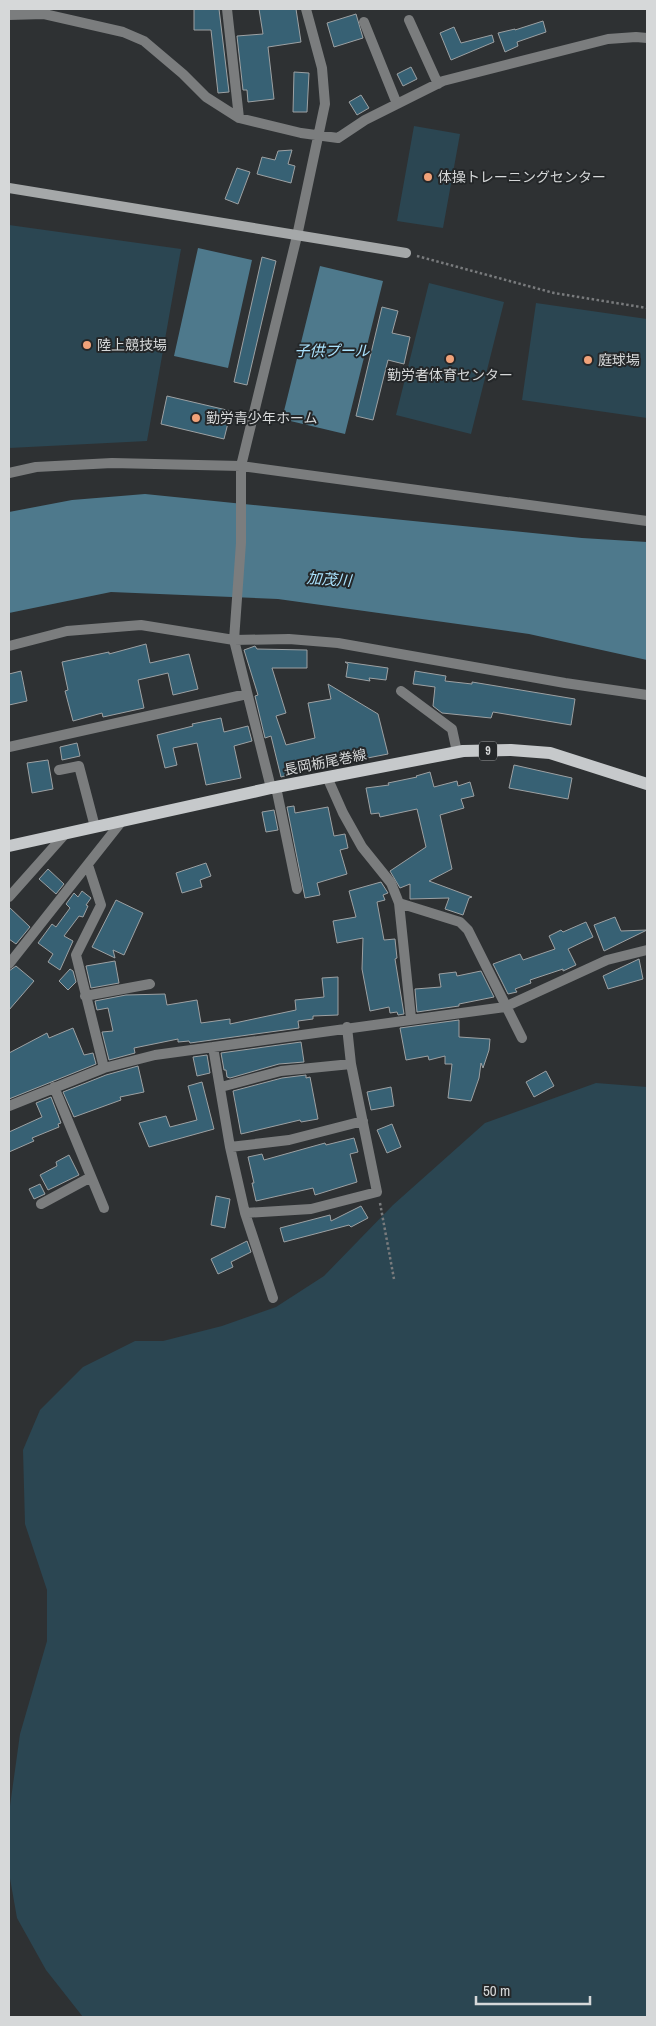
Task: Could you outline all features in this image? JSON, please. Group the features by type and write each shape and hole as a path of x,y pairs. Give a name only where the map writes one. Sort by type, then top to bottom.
{"main road":[{"name":"長岡栃尾巻線","path":"9,846 273,787 457,752 511,750 550,752 647,784"}],"street":[{"path":"228,9 239,118"},
{"path":"297,889 273,787 234,640 241,543 241,466 297,236 325,104 322,68 306,9"},
{"path":"9,15 44,14 123,32 144,41 183,74 206,97 239,118 301,133 338,138 365,120 438,84 608,39 636,36 647,38"},
{"path":"409,20 438,84"},
{"path":"364,22 398,104"},
{"path":"9,188 406,253"},
{"path":"9,473 36,467 112,463 241,466 647,521"},
{"path":"9,646 67,631 141,625 234,640 289,639 338,643 565,683 647,694"},
{"path":"402,691 452,729 457,752"},
{"path":"9,747 247,694"},
{"path":"59,770 79,766 95,827"},
{"path":"327,777 343,813 362,847 391,882 399,903 411,1018"},
{"path":"9,964 122,821"},
{"path":"9,897 66,833"},
{"path":"88,865 101,904 76,955 104,1068"},
{"path":"399,903 460,922 468,930 522,1038"},
{"path":"9,1106 104,1068 155,1056 411,1018 505,1007 607,960 647,950"},
{"path":"85,996 150,984"},
{"path":"245,1213 311,1209 377,1192 351,1064 347,1027"},
{"path":"213,1047 230,1146 245,1213 273,1298"},
{"path":"221,1087 281,1071 351,1064"},
{"path":"54,1088 104,1208"},
{"path":"230,1146 289,1140 363,1122"},
{"path":"41,1204 91,1177"}],"path":[{"path":"406,253 554,293 647,308"},
{"path":"377,1192 394,1279"}],"shaded area":[{"name":"体操トレーニングセンター","path":"414,126 460,134 443,228 397,221"},
{"name":"陸上競技場","path":"9,225 181,249 147,441 9,448"},
{"name":"勤労者体育センター","path":"429,283 504,302 471,434 396,415"},
{"name":"庭球場","path":"536,303 647,319 647,418 522,400"},
{"path":"596,1083 647,1087 647,2017 83,2017 46,1970 17,1918 9,1873 9,1813 20,1734 47,1641 47,1590 25,1524 23,1450 40,1410 83,1367 135,1341 163,1341 222,1326 276,1307 324,1276 393,1205 485,1123"}],"water":[{"path":"198,248 252,260 228,368 174,356"},
{"name":"子供プール","path":"320,266 383,281 345,434 282,419"},
{"name":"加茂川","path":"145,494 582,538 647,542 647,660 529,634 278,599 111,592 9,613 9,512 72,500"}],"building":[{"path":"194,9 219,9 229,92 218,93 211,30 194,30"},
{"path":"259,9 296,9 301,42 268,47 274,99 248,102 247,90 243,90 237,36 263,34"},
{"path":"356,14 363,38 334,47 327,23"},
{"path":"543,21 546,32 517,42 518,46 505,52 498,33"},
{"path":"454,27 461,43 492,35 494,42 451,60 440,33"},
{"path":"411,67 417,79 403,86 397,74"},
{"path":"294,72 309,73 307,112 293,112"},
{"path":"361,95 369,108 357,115 349,102"},
{"path":"292,150 288,164 295,166 291,183 257,174 262,157 275,160 278,151"},
{"path":"237,168 250,172 238,204 225,199"},
{"path":"262,257 276,261 247,385 234,382"},
{"path":"382,307 398,311 392,333 410,337 404,364 388,360 373,420 356,416"},
{"name":"勤労青少年ホーム","path":"167,396 231,411 224,439 161,424"},
{"path":"146,644 150,663 189,654 198,689 173,695 168,673 138,680 144,708 103,717 102,713 73,721 65,691 68,690 62,662 109,652 109,654"},
{"path":"255,646 257,649 307,650 307,668 272,668 286,713 276,716 286,745 315,738 308,703 331,699 328,684 378,714 388,754 306,770 281,777 271,736 265,738 255,696 258,695 244,650"},
{"path":"345,662 388,668 386,680 369,678 370,681 346,677 348,664"},
{"path":"21,671 27,701 9,705 9,674"},
{"path":"415,671 446,676 445,681 472,684 472,682 575,699 571,725 493,712 491,718 442,713 433,706 435,687 413,684"},
{"path":"221,718 224,732 248,726 252,741 234,746 241,778 206,785 197,743 173,748 177,765 165,768 157,735 193,726 192,724"},
{"path":"77,743 80,756 62,760 60,747"},
{"path":"48,760 53,789 32,793 27,763"},
{"path":"514,765 572,778 568,799 509,788"},
{"path":"430,772 434,787 457,781 458,786 470,782 474,796 461,799 464,808 440,815 452,869 429,881 472,897 469,898 463,915 445,909 449,898 410,899 410,884 400,888 390,871 426,847 417,809 380,817 379,813 371,814 366,788 389,785 388,783 417,777"},
{"path":"294,806 295,813 328,807 334,836 345,834 348,848 340,850 347,874 317,883 320,895 305,898 287,807"},
{"path":"274,810 278,830 266,832 262,812"},
{"path":"206,863 211,876 200,880 202,887 182,893 176,873"},
{"path":"48,869 64,884 56,894 39,879"},
{"path":"381,882 388,893 383,895 385,900 377,902 384,940 395,939 397,958 395,959 404,1014 398,1015 397,1012 390,1013 389,1007 370,1011 362,969 363,938 337,943 333,921 356,917 349,891"},
{"path":"82,891 91,898 86,905 88,906 83,917 79,916 64,936 73,941 60,970 48,962 53,954 38,943 52,924 56,927 70,908 66,904 74,893 78,897"},
{"path":"116,900 143,913 124,955 113,950 115,958 92,947"},
{"path":"9,907 30,927 16,944 9,939"},
{"path":"615,917 621,931 647,930 604,951 594,925"},
{"path":"586,922 593,937 568,949 576,965 563,971 563,969 530,980 531,983 515,989 517,992 508,994 493,964 520,954 523,960 555,949 549,936"},
{"path":"639,959 643,979 608,989 603,976"},
{"path":"115,961 119,983 91,988 86,966"},
{"path":"16,966 34,981 9,1010 9,971"},
{"path":"70,969 73,971 76,982 68,990 59,981"},
{"path":"481,971 494,997 459,1004 459,1006 417,1012 415,989 441,987 439,974 456,972 457,976"},
{"path":"338,977 338,1015 313,1016 313,1019 298,1021 299,1028 190,1043 189,1041 178,1042 178,1039 134,1048 135,1053 109,1060 102,1032 113,1031 108,1008 97,1010 95,1001 126,995 165,994 167,1005 197,1000 201,1023 230,1019 230,1024 296,1010 295,1000 324,997 322,978"},
{"path":"459,1020 459,1037 490,1039 489,1050 483,1068 481,1063 479,1078 471,1101 448,1098 452,1064 445,1064 445,1056 429,1060 428,1056 406,1060 400,1028"},
{"path":"73,1028 84,1055 93,1053 96,1064 9,1099 9,1053 47,1033 49,1038"},
{"path":"301,1042 304,1062 279,1064 230,1078 227,1077 226,1070 224,1070 221,1053"},
{"path":"207,1055 210,1073 197,1076 193,1057"},
{"path":"138,1066 144,1092 120,1097 121,1100 74,1117 63,1092 106,1075"},
{"path":"546,1071 554,1086 534,1097 526,1082"},
{"path":"306,1075 306,1078 310,1077 318,1119 301,1122 300,1120 241,1134 233,1091 282,1078"},
{"path":"202,1082 214,1129 149,1147 139,1123 166,1116 170,1127 197,1120 188,1086"},
{"path":"391,1087 394,1106 371,1110 367,1092"},
{"path":"51,1097 61,1123 58,1124 59,1127 32,1138 34,1141 9,1152 9,1132 42,1117 36,1103"},
{"path":"392,1124 401,1147 387,1153 377,1130"},
{"path":"354,1138 358,1152 350,1154 357,1182 315,1195 313,1188 256,1201 248,1157 262,1154 264,1160 325,1143 326,1145"},
{"path":"69,1155 79,1175 48,1190 40,1175 57,1166 56,1162"},
{"path":"40,1184 45,1194 34,1199 29,1189"},
{"path":"216,1196 230,1199 225,1228 211,1225"},
{"path":"361,1206 368,1218 351,1227 349,1225 284,1242 280,1228 330,1215 331,1221"},
{"path":"247,1241 251,1252 231,1262 233,1267 218,1274 211,1259"}],"place":[{"name":"体操トレーニングセンター","path":"428,177"},
{"name":"陸上競技場","path":"87,345"},
{"name":"勤労者体育センター","path":"450,359"},
{"name":"庭球場","path":"588,360"},
{"name":"勤労青少年ホーム","path":"196,418"}]}
